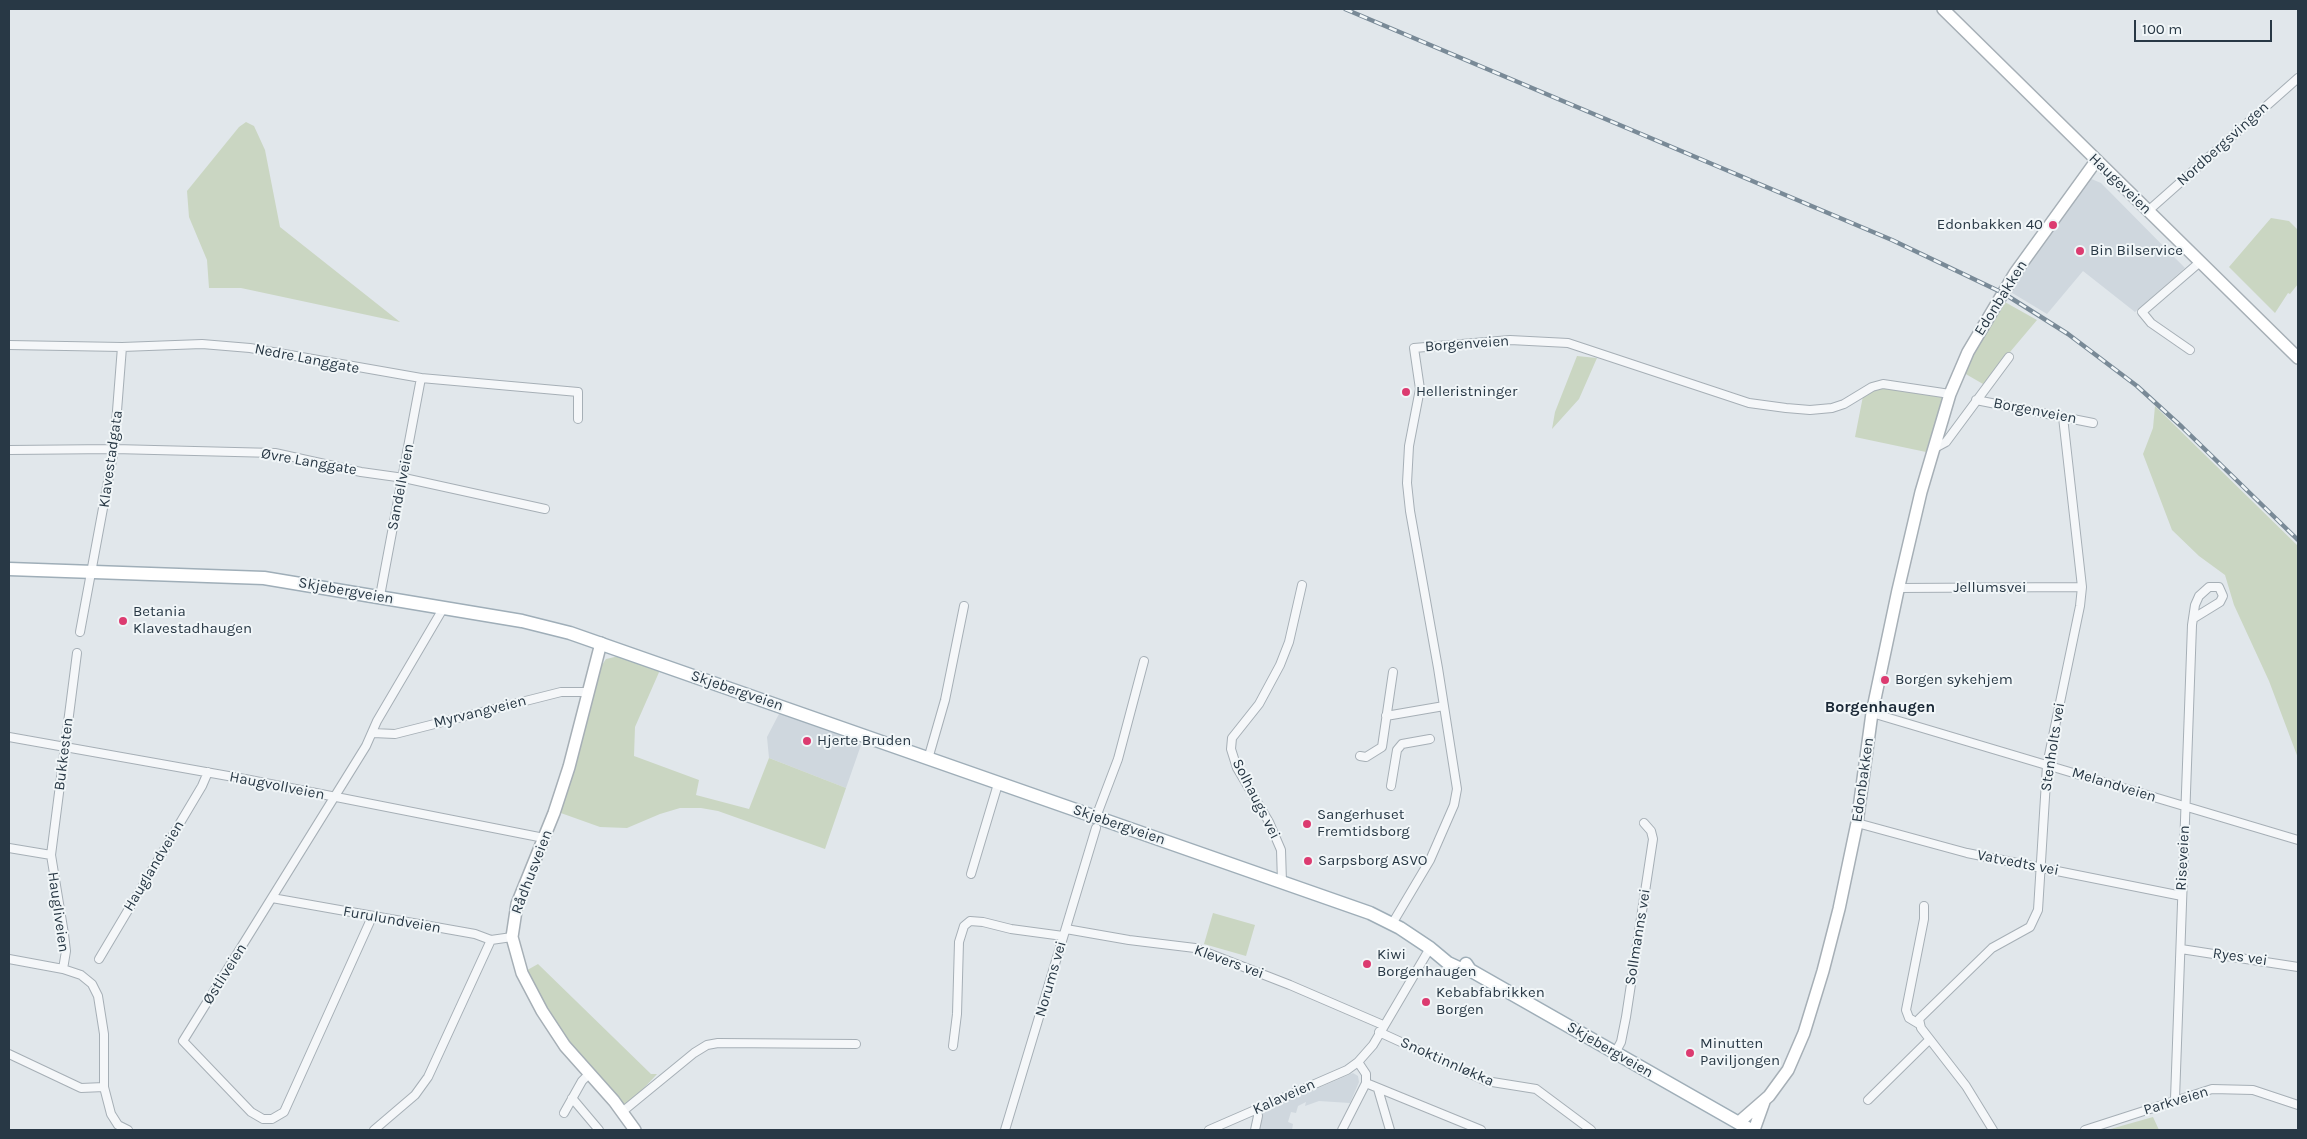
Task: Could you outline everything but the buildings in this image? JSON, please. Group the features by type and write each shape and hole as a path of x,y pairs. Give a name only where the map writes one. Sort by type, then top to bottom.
{"main road":[{"name":"Skjebergveien","path":"9,569 264,578 522,621 601,643 998,784 1096,822 1282,882 1370,913 1392,924 1431,949 1452,955 1470,970 1752,1130"}],"street":[{"name":"Haugeveien","path":"1943,9 2298,358"},
{"name":"Nordbergsvingen","path":"2148,211 2298,78"},
{"name":"Edonbakken","path":"1738,1123 1765,1100 1788,1070 1804,1032 1831,946 1857,823 1872,712 1932,449 1950,394 1968,352 2015,273 2096,161"},
{"path":"2190,350 2152,323 2142,312 2200,262"},
{"name":"Borgenveien","path":"1392,924 1430,860 1456,798 1457,789 1410,511 1407,483 1409,446 1420,389 1414,348 1510,340 1568,343 1749,403 1786,408 1810,410 1832,408 1844,404 1872,387 1887,384 1950,394"},
{"name":"Nedre Langgate","path":"9,345 122,347 227,345 421,378 578,392 578,419"},
{"name":"Klavestadgata","path":"80,632 114,449 122,347"},
{"path":"1932,449 1946,442 2009,357"},
{"name":"Sandellveien","path":"380,596 404,478 421,378"},
{"name":"Borgenveien","path":"1976,400 2094,423"},
{"name":"Stenholts vei","path":"1919,1024 1920,1019 1928,1009 1992,948 2026,930 2034,923 2038,910 2048,765 2080,606 2082,587 2063,417"},
{"name":"Øvre Langgate","path":"9,450 114,449 275,453 361,472 404,478 545,509"},
{"name":"Solhaugs vei","path":"1282,882 1281,850 1269,822 1237,768 1232,749 1232,738 1259,704 1280,665 1289,642 1302,585"},
{"name":"Riseveien","path":"2175,1099 2182,896 2194,618 2195,605 2204,590 2214,586 2219,587 2223,596 2220,602 2194,618"},
{"name":"Jellumsvei","path":"1899,588 2082,587"},
{"path":"928,759 945,700 964,606"},
{"name":"Østliveien","path":"372,917 289,1104 278,1117 272,1120 250,1112 183,1041 373,733 376,721 444,607"},
{"name":"Rådhusveien","path":"601,643 569,767 544,838 517,904 512,937 522,973 542,1011 565,1046 590,1073 636,1130"},
{"name":"Bukkesten","path":"51,855 66,748 76,653"},
{"name":"Norums vei","path":"1005,1130 1096,822 1118,759 1144,661"},
{"path":"1360,756 1366,757 1382,747 1393,672"},
{"name":"Myrvangveien","path":"373,733 395,734 561,692 588,692"},
{"path":"1386,716 1444,706"},
{"name":"Melandveien","path":"1872,712 2298,840"},
{"name":"Haugvollveien","path":"9,737 208,772 544,838"},
{"path":"1391,786 1397,750 1402,744 1430,739"},
{"name":"Hauglandveien","path":"99,959 202,786 208,772"},
{"path":"971,874 998,784"},
{"name":"Sollmanns vei","path":"1615,1053 1621,1042 1628,1008 1653,839 1651,830 1644,823"},
{"name":"Vatvedts vei","path":"1857,823 1927,844 2182,896"},
{"path":"9,848 51,855"},
{"name":"Haugliveien","path":"51,855 66,951 63,969"},
{"name":"Furulundveien","path":"272,898 475,934 492,940 512,937"},
{"path":"1924,906 1921,936 1906,1010 1909,1018 1919,1024 1929,1040 1966,1086 1993,1130"},
{"name":"Klevers vei","path":"953,1046 957,1014 959,942 964,926 970,921 983,922 1011,929 1065,932 1195,948 1290,985 1381,1028"},
{"path":"374,1130 415,1095 428,1077 492,940"},
{"path":"1342,1130 1366,1083 1366,1074 1358,1062 1431,949"},
{"name":"Ryes vei","path":"2181,949 2298,966"},
{"name":"Haugliveien","path":"9,959 63,969 81,975 92,984 98,996 104,1034 104,1088"},
{"name":"Snoktinnløkka","path":"1381,1028 1486,1082 1536,1089 1591,1130"},
{"path":"1868,1100 1929,1040"},
{"path":"622,1112 694,1053 707,1046 718,1043 856,1044"},
{"path":"9,1054 81,1088 104,1088 111,1114 118,1125 128,1130"},
{"name":"Kalaveien","path":"1209,1130 1346,1070 1358,1062"},
{"path":"564,1113 590,1073"},
{"path":"1366,1083 1481,1130"},
{"name":"Parkveien","path":"2085,1130 2205,1090 2239,1088 2267,1093 2298,1105"},
{"path":"1378,1089 1390,1130"},
{"path":"572,1098 599,1130"},
{"name":"Edonbakken","path":"1752,1130 1765,1100"},
{"path":"1255,1130 1258,1116 1257,1110"}],"shaded area":[{"path":"2089,178 2101,183 2185,268 2135,312 2083,271 2047,314 2009,291 2056,221"},
{"path":"780,712 849,737 861,745 846,788 769,758 767,737"},
{"path":"1353,1073 1358,1076 1359,1082 1350,1103 1319,1101 1305,1106 1306,1102 1298,1106 1296,1113 1291,1112 1288,1122 1293,1124 1292,1130 1259,1130 1263,1112"}],"green space":[{"path":"246,122 254,126 265,150 280,227 400,322 241,288 209,288 207,260 189,217 187,191 239,127"},
{"path":"2271,218 2289,221 2298,230 2298,284 2290,294 2288,293 2275,313 2229,267"},
{"path":"2003,301 2037,320 1983,384 1964,373 1978,344"},
{"path":"1577,356 1597,358 1579,399 1552,429 1555,412"},
{"path":"1879,385 1944,393 1926,452 1855,437 1864,391"},
{"path":"2155,406 2298,546 2298,758 2269,681 2234,605 2225,575 2199,556 2172,530 2143,454 2153,428"},
{"path":"619,656 660,670 635,727 634,756 699,780 696,795 749,809 769,758 846,788 825,849 718,811 701,808 680,808 627,828 600,827 558,812 595,663 602,665 606,659"},
{"path":"1213,913 1255,925 1246,956 1204,944"},
{"path":"538,964 651,1074 657,1074 622,1112 565,1046 522,973"},
{"path":"2153,1117 2159,1130 2107,1130"}],"railway":[{"path":"1345,9 1892,240 2003,293 2068,334 2137,386 2298,540"}],"place":[{"name":"Edonbakken 40","path":"2053,225"},
{"name":"Bin Bilservice","path":"2080,251"},
{"name":"Helleristninger","path":"1406,392"},
{"name":"Betania Klavestadhaugen","path":"123,621"},
{"name":"Borgen sykehjem","path":"1885,680"},
{"name":"Hjerte Bruden","path":"807,741"},
{"name":"Sangerhuset Fremtidsborg","path":"1307,824"},
{"name":"Sarpsborg ASVO","path":"1308,861"},
{"name":"Kiwi Borgenhaugen","path":"1367,964"},
{"name":"Kebabfabrikken Borgen","path":"1426,1002"},
{"name":"Minutten Paviljongen","path":"1690,1053"}],"district":[{"name":"Borgenhaugen","path":"1880,707"}]}
